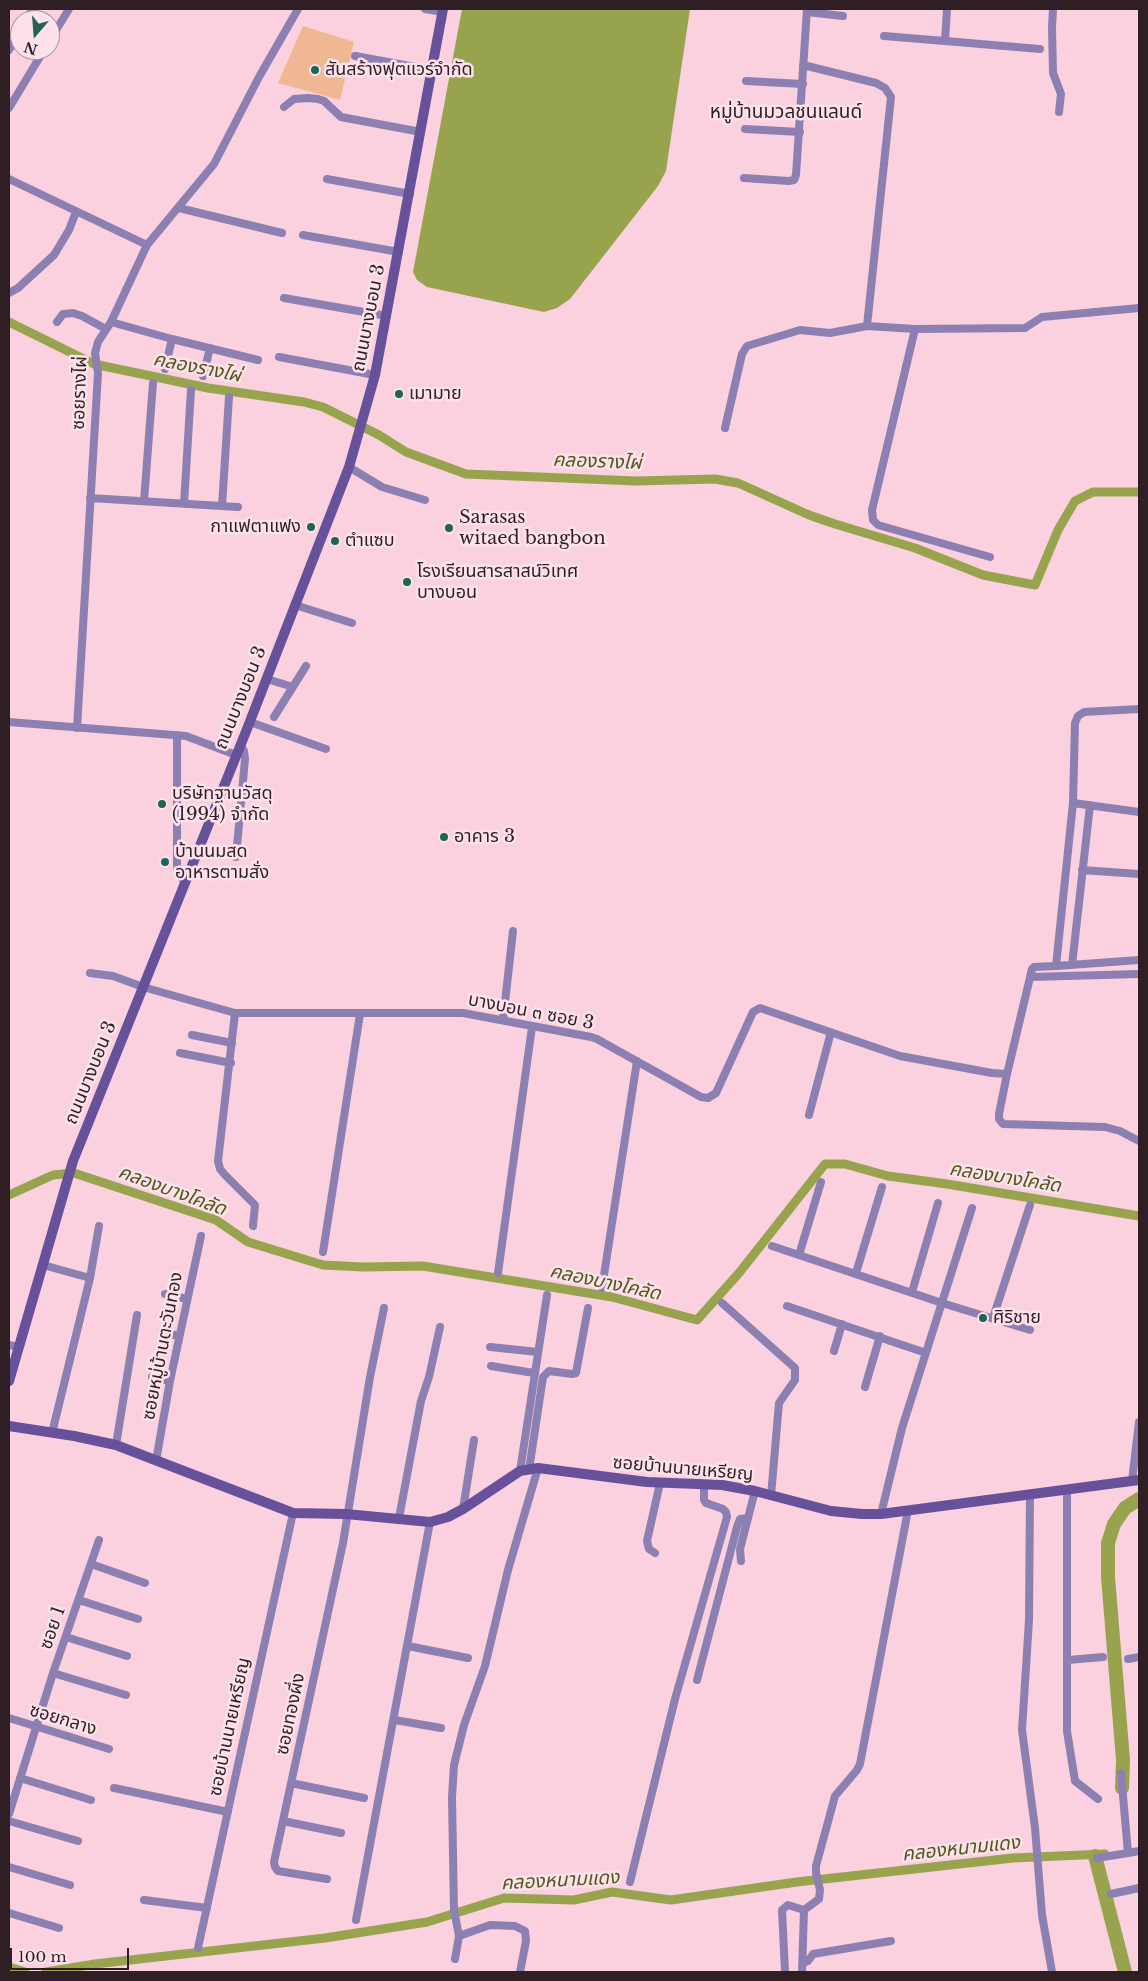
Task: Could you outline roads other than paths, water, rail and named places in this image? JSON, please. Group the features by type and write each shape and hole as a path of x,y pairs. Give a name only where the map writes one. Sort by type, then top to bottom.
{"main road":[{"name":"ถนนบางบอน 3","path":"9,1381 14,1346 43,1265 73,1161 184,882 241,745 349,467 376,375 443,10"},
{"path":"9,1426 116,1445 293,1513 346,1514 430,1522 448,1517 529,1470"},
{"name":"ซอยบ้านนายเหรียญ","path":"529,1470 660,1483 722,1485 755,1491 846,1514 881,1514 1135,1480"}],"street":[{"path":"60,24 69,9"},
{"name":"ซอยรางไผ่","path":"77,728 98,374 95,353 98,342 111,322 147,245 214,164 259,76 298,9"},
{"path":"425,9 443,10"},
{"path":"945,41 947,9"},
{"path":"1053,9 1053,73 1061,94 1059,112"},
{"path":"744,178 794,180 800,132 807,11 843,16"},
{"path":"884,36 1040,49"},
{"path":"355,56 432,70"},
{"path":"9,108 38,60"},
{"path":"803,65 876,83 885,88 890,96 867,326"},
{"path":"746,81 803,84"},
{"path":"284,106 294,99 318,99 324,101 341,117 421,132"},
{"path":"745,129 800,132"},
{"path":"9,179 147,245"},
{"path":"327,179 410,194"},
{"path":"179,208 282,233"},
{"path":"9,293 18,288 54,255 69,230 76,212"},
{"path":"303,235 399,252"},
{"path":"284,298 387,316"},
{"path":"725,428 742,354 747,346 800,330 830,333 867,326 915,329 1025,328 1042,317 1139,308"},
{"path":"57,322 63,314 73,313 106,329"},
{"path":"111,322 258,360"},
{"path":"915,329 872,510 873,520 878,525 990,556"},
{"path":"165,369 172,339"},
{"path":"203,376 210,348"},
{"path":"279,357 376,375"},
{"path":"144,502 153,383"},
{"path":"184,504 191,390"},
{"path":"222,506 229,397"},
{"path":"349,467 382,488 424,500"},
{"path":"90,498 238,507"},
{"path":"295,605 352,623"},
{"path":"274,717 306,666"},
{"path":"266,679 292,687"},
{"path":"1056,966 1073,803 1075,723 1078,716 1084,712 1139,709"},
{"path":"9,722 186,736 236,755"},
{"path":"250,722 326,749"},
{"path":"177,735 176,865 184,882"},
{"path":"236,857 245,759 241,745"},
{"path":"1073,803 1139,812"},
{"path":"1072,965 1090,805"},
{"path":"1082,870 1139,874"},
{"path":"503,1020 513,931"},
{"path":"1139,960 1033,967 999,1114 1000,1122 1004,1124 1105,1127 1120,1131 1139,1141"},
{"name":"บางบอน ๓ ซอย 3","path":"90,973 113,976 143,987 235,1013 463,1013 597,1039 701,1097 708,1098 716,1093 751,1015 756,1009 764,1009 900,1056 992,1073 1007,1074"},
{"path":"1030,977 1139,974"},
{"path":"235,1013 231,1063 218,1161 225,1175 255,1205 253,1226"},
{"path":"323,1252 360,1014"},
{"path":"498,1273 532,1027"},
{"path":"809,1115 831,1032"},
{"path":"192,1035 232,1043"},
{"path":"180,1053 231,1063"},
{"path":"602,1288 637,1061"},
{"path":"799,1255 821,1182"},
{"path":"856,1273 882,1187"},
{"path":"912,1292 938,1203"},
{"path":"994,1318 1030,1205"},
{"path":"881,1514 902,1428 972,1208"},
{"path":"52,1433 90,1278 99,1226"},
{"name":"ซอยหมู่บ้านตะวันทอง","path":"156,1461 170,1381 201,1236"},
{"path":"772,1246 942,1303 1030,1330"},
{"path":"43,1265 90,1278"},
{"path":"165,1294 187,1299"},
{"path":"529,1470 534,1374 547,1295"},
{"path":"722,1303 795,1368 795,1380 779,1403 771,1496"},
{"path":"787,1306 926,1352"},
{"name":"ซอยทองผึ่ง","path":"327,1879 278,1872 274,1867 274,1862 342,1543 384,1308"},
{"path":"455,1959 459,1936 454,1910 452,1797 458,1744 485,1666 508,1570 529,1470 543,1377 549,1371 572,1374 576,1372 588,1308"},
{"path":"116,1445 137,1315"},
{"path":"834,1351 842,1324"},
{"path":"399,1518 421,1402 429,1377 440,1327"},
{"path":"162,1332 180,1336"},
{"path":"865,1386 880,1336"},
{"path":"490,1347 538,1352"},
{"path":"491,1366 534,1374"},
{"path":"152,1377 170,1381"},
{"path":"1135,1480 1139,1422"},
{"path":"463,1509 474,1440"},
{"path":"655,1553 649,1549 647,1541 660,1483"},
{"path":"630,1882 678,1690 727,1518 726,1512 723,1509 705,1501 704,1485"},
{"path":"1067,1489 1067,1731 1075,1781 1098,1799"},
{"path":"741,1561 740,1549 755,1491"},
{"path":"1030,1494 1029,1620 1022,1730 1037,1851 1042,1915 1052,1972"},
{"path":"804,1910 820,1899 816,1873 835,1796 860,1764 908,1510"},
{"name":"ซอยบ้านนายเหรียญ","path":"198,1948 293,1513"},
{"path":"697,1680 737,1527 740,1519 748,1518"},
{"path":"356,1920 430,1522"},
{"name":"ซอย 1","path":"9,1814 99,1540"},
{"path":"91,1564 145,1583"},
{"path":"79,1600 138,1619"},
{"path":"66,1637 127,1656"},
{"path":"408,1646 468,1658"},
{"path":"1068,1660 1103,1657"},
{"path":"1128,1659 1139,1657"},
{"path":"54,1673 126,1695"},
{"name":"ซอยกลาง","path":"9,1718 109,1749"},
{"path":"394,1720 441,1728"},
{"path":"1120,1773 1128,1852"},
{"path":"20,1778 90,1800"},
{"path":"291,1783 364,1798"},
{"path":"114,1788 228,1812"},
{"path":"9,1821 78,1841"},
{"path":"283,1821 341,1833"},
{"path":"1096,1858 1139,1851"},
{"path":"9,1867 70,1885"},
{"path":"1111,1894 1139,1888"},
{"path":"144,1900 207,1908"},
{"path":"785,1972 782,1910 788,1905 804,1910"},
{"path":"802,1972 804,1910"},
{"path":"9,1912 59,1928"},
{"path":"459,1936 490,1925 515,1926 525,1932 526,1941 520,1972"},
{"path":"803,1963 808,1961 813,1954 891,1941"}],"waterway":[{"name":"คลองรางไผ่","path":"9,322 94,364 208,388 304,402 323,407 379,435 406,452 466,474 636,481 715,479 738,483 809,515 915,548 983,575 1035,585 1058,530 1075,501 1093,492 1139,492"},
{"name":"คลองบางโคลัด","path":"9,1195 53,1175 74,1173 216,1220 248,1242 323,1265 363,1267 423,1266 612,1297 697,1320 739,1273 825,1164 845,1164 888,1176 1139,1216"},
{"path":"1122,1788 1123,1760 1108,1577 1108,1543 1114,1524 1125,1508 1139,1499"},
{"name":"คลองหนามแดง","path":"46,1972 95,1964 325,1938 427,1922 504,1898 574,1900 612,1892 671,1900 797,1882 1013,1858 1105,1854"},
{"path":"1095,1856 1125,1972"},
{"name":"คลองหนามแดง","path":"9,1967 25,1972"}],"place":[{"name":"สันสร้างฟุตแวร์จำกัด","path":"315,70"},
{"name":"เมามาย","path":"399,394"},
{"name":"กาแฟตาแฟง","path":"311,527"},
{"name":"Sarasas witaed bangbon","path":"449,528"},
{"name":"ตำแซบ","path":"335,541"},
{"name":"โรงเรียนสารสาสน์วิเทศ บางบอน","path":"407,582"},
{"name":"บริษัทฐานวัสดุ (1994) จำกัด","path":"162,804"},
{"name":"อาคาร 3","path":"444,837"},
{"name":"บ้านนมสด อาหารตามสั่ง","path":"165,862"},
{"name":"ศิริชาย","path":"983,1318"}],"district":[{"name":"หมู่บ้านมวลชนแลนด์","path":"786,113"}]}
